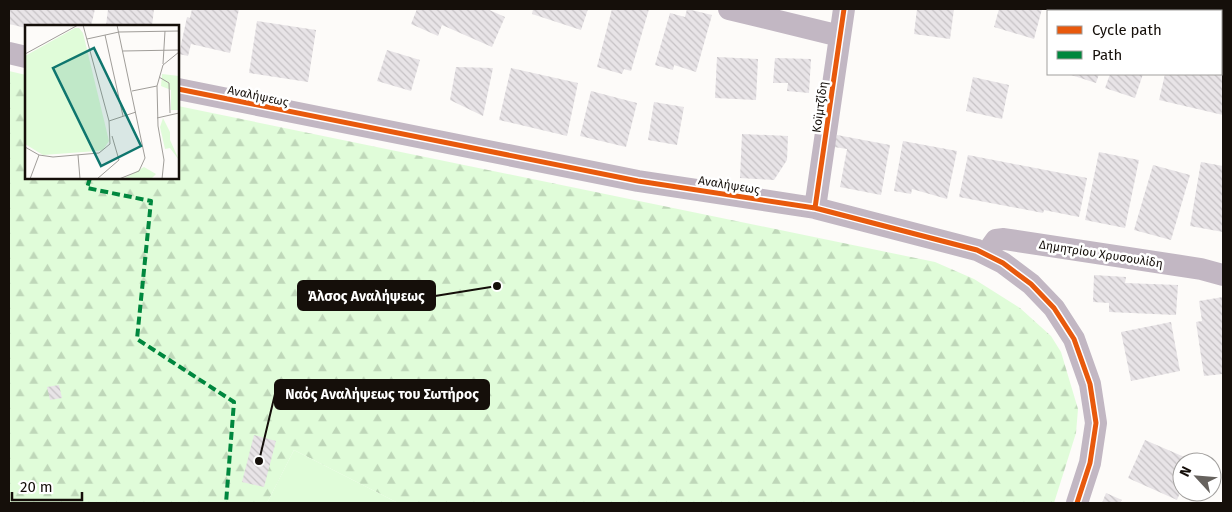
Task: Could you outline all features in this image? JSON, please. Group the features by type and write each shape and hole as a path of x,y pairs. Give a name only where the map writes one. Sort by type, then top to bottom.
{"street":[{"path":"729,9 840,36"},
{"name":"Κοϊμτζίδη","path":"815,208 844,9"},
{"path":"9,53 25,57"},
{"name":"Αναλήψεως","path":"179,89 638,181 815,208 946,240 986,254 1022,277 1054,308 1074,339 1085,368 1096,423 1090,463 1077,503"},
{"name":"Δημητρίου Χρυσουλίδη","path":"986,254 996,240 1004,239 1201,269 1223,275"}],"green space":[{"path":"9,71 25,75 25,179 179,179 179,106 935,262 974,279 1020,308 1051,336 1061,352 1078,409 1076,433 1054,503 398,503 294,450 267,503 9,503"},
{"path":"294,450 398,503 267,503"}],"building":[{"path":"9,9 95,9 91,25 25,25 25,28 9,24"},
{"path":"108,9 154,9 152,25 106,25"},
{"path":"192,9 239,9 230,53 191,44 188,56 179,54 187,17 190,18"},
{"path":"417,9 487,9 505,17 492,47 442,25 438,36 411,24"},
{"path":"533,9 588,9 581,30 532,14"},
{"path":"612,9 649,9 631,71 624,69 622,74 597,67"},
{"path":"687,9 712,15 696,72 674,65 673,70 655,65 670,13 685,17"},
{"path":"917,9 954,9 950,39 914,34"},
{"path":"999,9 1042,9 1034,39 994,27"},
{"path":"1109,9 1112,10 1068,10"},
{"path":"1223,9 1223,14 1222,18 1222,10 1184,10"},
{"path":"257,21 316,30 308,82 249,73"},
{"path":"387,50 420,60 411,91 377,81"},
{"path":"717,57 758,59 756,100 715,98"},
{"path":"775,58 811,59 809,93 787,91 788,83 773,83"},
{"path":"1223,64 1223,115 1159,100 1165,75 1222,75"},
{"path":"456,67 493,68 483,116 450,100"},
{"path":"511,68 578,83 567,136 499,120"},
{"path":"1071,75 1099,75 1096,83"},
{"path":"1110,75 1143,75 1135,98 1105,88"},
{"path":"973,77 1009,85 1002,119 966,111"},
{"path":"591,91 637,103 626,147 580,136"},
{"path":"654,102 684,107 677,145 648,140"},
{"path":"742,134 788,136 787,160 774,180 740,178"},
{"path":"837,135 890,145 881,195 840,187 847,149 834,147"},
{"path":"903,141 957,151 947,199 912,189 911,194 894,191"},
{"path":"1099,152 1139,160 1125,228 1085,220"},
{"path":"968,155 1087,178 1079,217 1044,210 1043,213 959,197"},
{"path":"1201,162 1223,166 1223,232 1190,226"},
{"path":"1153,165 1190,175 1171,240 1134,230"},
{"path":"1094,275 1126,277 1125,283 1178,285 1176,315 1109,312 1109,303 1093,302"},
{"path":"1223,297 1223,374 1204,376 1196,322 1202,321 1199,301"},
{"path":"1171,322 1180,371 1131,381 1121,332"},
{"path":"59,385 62,398 50,400 47,387"},
{"path":"254,435 276,441 264,487 242,482"},
{"path":"1145,440 1173,452 1172,498 1128,478"},
{"path":"1106,493 1122,500 1120,503 1102,503"}],"marked path":[{"path":"90,179 87,188 151,201 137,339 234,402 226,503"}],"cycle path":[{"path":"815,208 844,9"},
{"path":"179,89 638,181 815,208 977,250 1003,263 1031,284 1054,308 1074,339 1090,384 1096,423 1090,463 1077,503"}],"place":[{"name":"Άλσος Αναλήψεως","path":"497,286"},
{"name":"Ναός Αναλήψεως του Σωτήρος","path":"259,461"}]}
